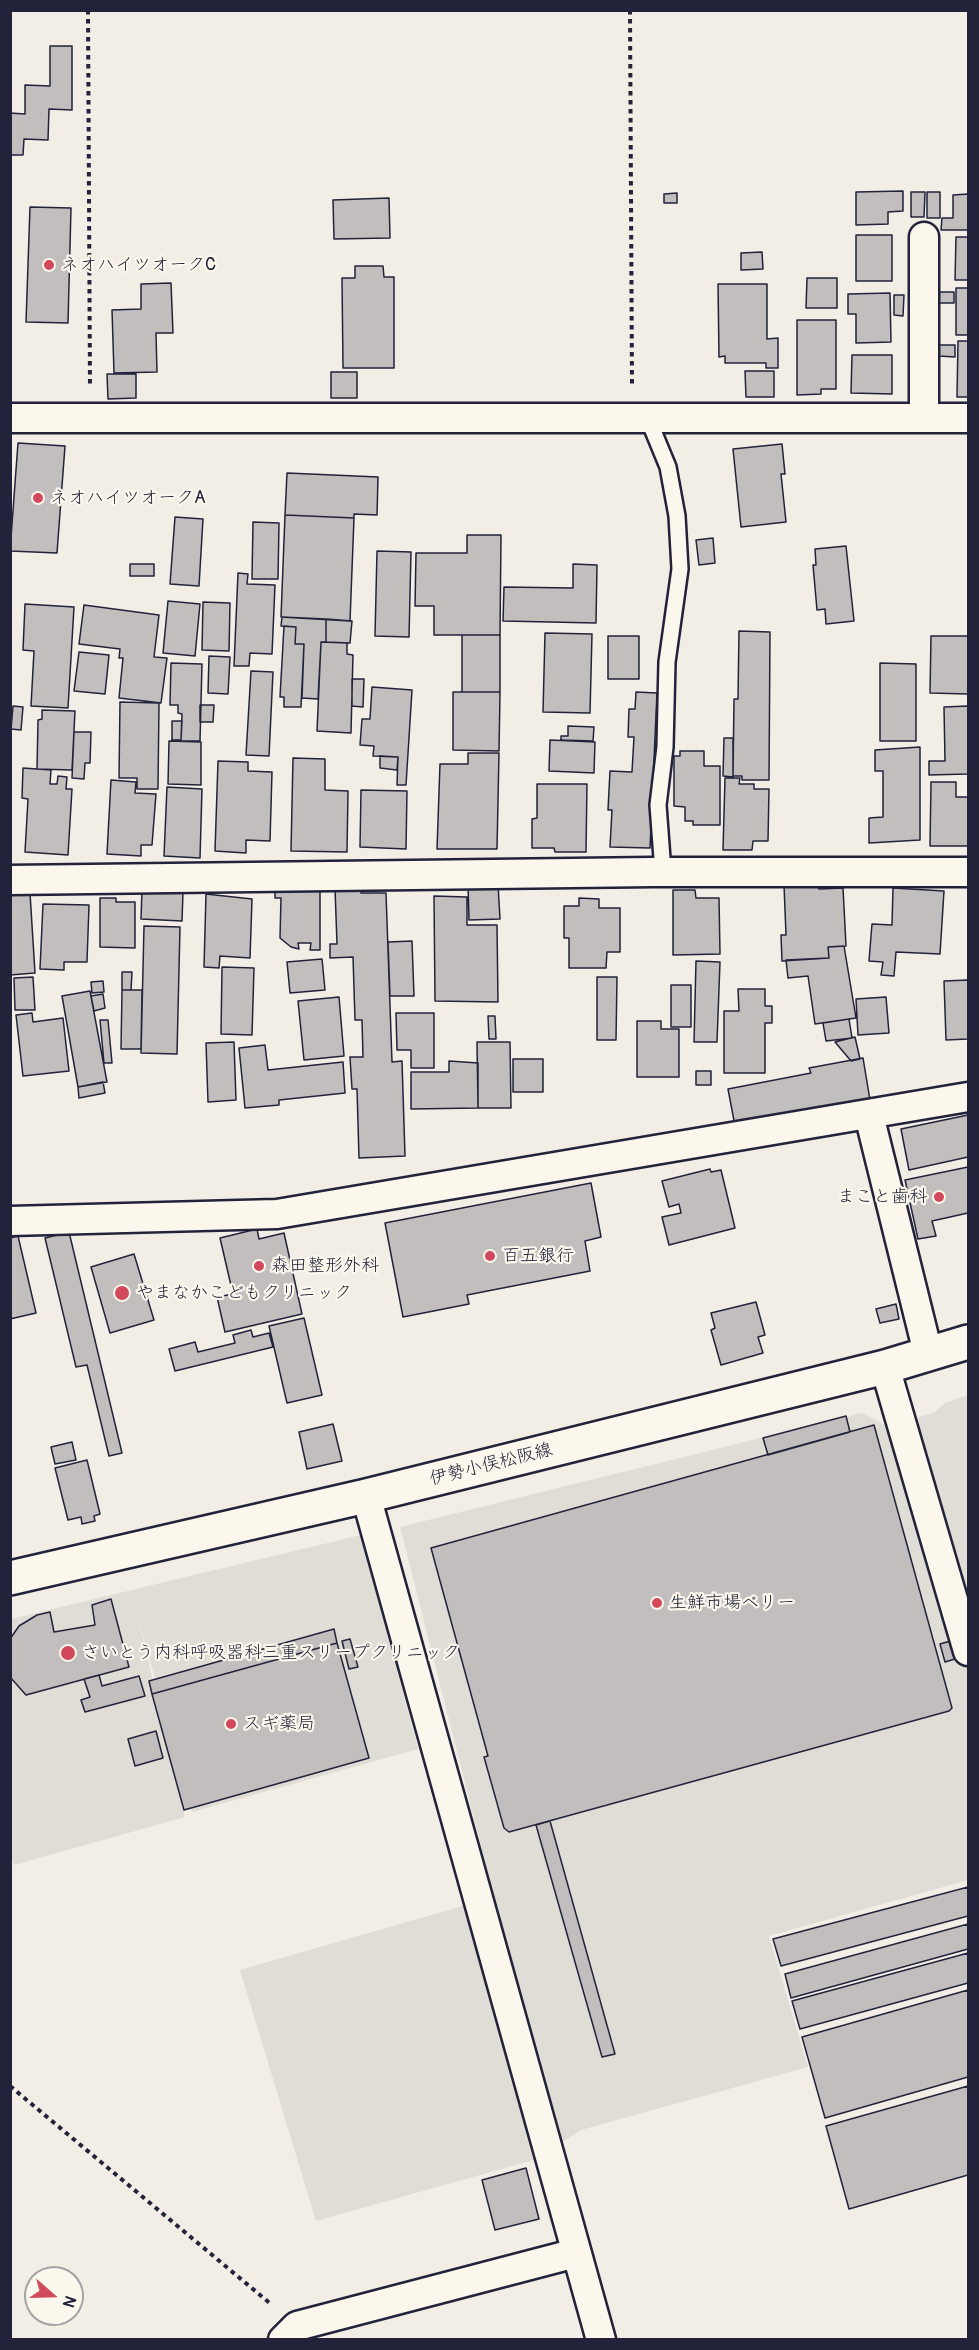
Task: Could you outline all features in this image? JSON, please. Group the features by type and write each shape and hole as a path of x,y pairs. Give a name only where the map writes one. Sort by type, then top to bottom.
{"main road":[{"name":"伊勢小俣松阪線","path":"10,1578 366,1496 885,1367 969,1342"}],"street":[{"path":"924,237 924,418"},
{"path":"10,418 969,418"},
{"path":"10,880 663,872 969,872"},
{"path":"10,1221 277,1214 969,1097"},
{"path":"869,1114 928,1353"},
{"path":"885,1367 969,1651"},
{"path":"366,1496 601,2340"},
{"path":"296,2335 576,2253"}],"lane":[{"path":"640,417 668,467 677,516 680,569 666,662 665,747 658,805 663,872"}],"path":[{"path":"88,10 89,417"},
{"path":"630,10 640,417"},
{"path":"10,2086 296,2335"}],"shaded area":[{"path":"968,1395 968,1880 769,1936 808,2067 581,2130 537,2159 316,2221 240,1970 494,1897 400,1527 862,1413 889,1427 935,1412 945,1403"},
{"path":"361,1535 418,1749 192,1812 138,1617 185,1817 14,1865 11,1856 11,1619"}],"building":[{"path":"50,46 72,46 72,110 49,109 48,140 24,139 23,155 10,155 10,113 25,114 25,85 50,86"},
{"path":"903,191 903,211 888,212 888,224 856,225 856,192"},
{"path":"911,192 925,192 924,217 911,217"},
{"path":"927,192 940,192 940,218 927,218"},
{"path":"677,193 677,203 664,203 664,194"},
{"path":"968,194 968,230 941,230 942,218 953,218 953,195"},
{"path":"389,198 390,238 334,239 333,200"},
{"name":"ネオハイツオークC","path":"30,207 71,208 68,323 26,322"},
{"path":"856,235 892,235 892,281 856,281"},
{"path":"956,237 968,237 968,280 955,280"},
{"path":"762,252 763,269 741,270 741,253"},
{"path":"355,266 383,266 384,277 394,277 394,368 343,368 342,278 355,278"},
{"path":"807,278 837,278 837,308 806,308"},
{"path":"171,283 173,333 156,333 157,372 114,373 112,310 141,309 141,284"},
{"path":"718,284 767,284 767,339 778,338 778,368 766,368 766,363 725,363 725,356 719,357"},
{"path":"956,288 968,288 968,335 956,335"},
{"path":"939,292 954,292 954,303 939,303"},
{"path":"890,293 891,342 856,343 856,314 848,314 848,294"},
{"path":"894,295 904,295 903,316 894,315"},
{"path":"797,320 836,320 836,389 821,389 821,394 797,395"},
{"path":"958,341 968,341 968,397 957,397"},
{"path":"939,345 955,345 955,357 939,356"},
{"path":"852,355 892,355 892,394 851,393"},
{"path":"745,371 774,371 774,397 746,397"},
{"path":"331,372 357,372 357,398 331,398"},
{"path":"107,374 136,374 136,398 108,399"},
{"name":"ネオハイツオークA","path":"18,443 65,446 57,553 10,551"},
{"path":"782,444 785,474 781,474 786,522 741,527 733,449"},
{"path":"287,473 378,477 377,515 354,514 354,518 285,515"},
{"path":"285,515 354,518 350,621 281,617"},
{"path":"175,517 203,519 199,586 170,584"},
{"path":"253,522 279,523 278,579 252,579"},
{"path":"467,535 501,535 500,635 434,635 434,606 415,606 416,553 467,553"},
{"path":"713,538 715,563 699,565 696,540"},
{"path":"846,546 854,621 826,624 825,609 817,610 813,565 816,565 815,549"},
{"path":"377,551 411,552 409,637 375,636"},
{"path":"130,564 154,564 154,576 130,576"},
{"path":"573,564 597,565 596,623 503,621 504,587 573,588"},
{"path":"238,573 248,574 247,584 275,585 272,654 250,653 249,666 234,666"},
{"path":"168,601 200,604 195,656 163,653"},
{"path":"203,602 230,603 229,651 202,650"},
{"path":"25,604 74,607 68,708 31,706 34,651 23,650"},
{"path":"84,605 159,615 154,657 167,658 161,703 119,698 123,658 119,658 120,649 79,644"},
{"path":"282,617 326,619 326,642 321,642 318,699 302,698 304,644 295,644 296,627 281,626"},
{"path":"326,619 352,621 350,643 326,642"},
{"path":"284,626 296,627 295,644 304,644 301,707 284,707 284,697 280,697"},
{"path":"739,631 770,632 769,780 742,780 742,776 733,776 734,699 738,699"},
{"path":"545,633 592,634 590,713 543,712"},
{"path":"462,635 500,635 500,692 462,692"},
{"path":"608,636 639,636 639,679 608,679"},
{"path":"931,636 968,636 968,694 930,693"},
{"path":"321,642 347,643 347,654 353,655 351,733 317,731"},
{"path":"79,652 109,655 105,694 74,691"},
{"path":"209,656 230,657 228,694 208,693"},
{"path":"171,663 202,664 200,741 181,741 182,714 178,713 178,705 170,705"},
{"path":"880,663 916,664 916,741 880,741"},
{"path":"251,671 273,672 269,756 246,755"},
{"path":"352,679 364,679 363,707 352,706"},
{"path":"372,687 412,690 406,785 397,785 398,757 373,756 374,746 360,745 362,719 370,719"},
{"path":"453,692 500,692 499,751 453,750"},
{"path":"636,692 657,693 650,848 610,847 612,810 608,810 610,771 632,772 634,737 628,737 629,709 635,709"},
{"path":"120,702 159,703 158,789 137,789 137,778 119,778"},
{"path":"200,705 214,705 213,722 200,722"},
{"path":"13,706 23,707 21,730 11,729"},
{"path":"968,706 968,774 929,775 929,761 945,761 944,707"},
{"path":"42,710 75,711 72,770 37,769 38,720 42,719"},
{"path":"172,721 182,721 181,740 172,740"},
{"path":"568,726 594,727 593,741 561,740 561,736 568,736"},
{"path":"74,732 91,732 90,763 85,763 84,779 72,778"},
{"path":"724,738 733,738 733,777 723,776"},
{"path":"550,740 595,742 594,773 549,771"},
{"path":"169,741 201,742 201,785 168,784"},
{"path":"920,747 920,840 869,843 869,818 883,817 883,771 875,771 875,750"},
{"path":"680,751 704,751 704,766 720,766 720,825 693,825 693,821 685,821 685,807 674,806 674,756 680,756"},
{"path":"468,753 499,753 497,849 437,849 440,764 468,764"},
{"path":"380,756 398,757 397,770 380,768"},
{"path":"293,758 325,759 325,790 348,791 347,852 291,851"},
{"path":"218,761 248,762 248,771 272,772 270,841 246,840 246,853 215,851"},
{"path":"23,768 51,770 50,784 57,784 58,776 67,777 66,789 72,789 68,855 25,852 28,799 22,798"},
{"path":"725,778 740,778 739,784 754,784 754,789 769,789 768,841 753,841 752,850 723,850"},
{"path":"111,780 136,782 135,793 156,794 152,845 141,845 141,856 107,854"},
{"path":"931,782 956,782 956,797 968,797 968,846 930,846"},
{"path":"537,784 587,784 586,852 555,852 554,848 532,848 532,819 537,818"},
{"path":"167,787 202,789 200,858 164,856"},
{"path":"361,790 407,791 406,849 360,847"},
{"path":"498,884 500,919 469,920 468,885"},
{"path":"819,884 819,889 843,888 846,946 828,947 829,958 782,961 781,935 786,935 784,885"},
{"path":"361,887 361,893 386,893 392,1062 402,1061 405,1156 359,1158 357,1089 352,1089 350,1057 363,1057 362,1020 355,1020 353,957 330,958 330,944 337,944 335,888"},
{"path":"275,888 320,888 320,950 310,950 311,943 298,943 299,949 291,947 280,938 281,898 275,898"},
{"path":"893,888 944,891 940,954 896,952 894,976 881,975 883,962 869,961 872,924 892,925"},
{"path":"142,889 183,892 182,921 141,919"},
{"path":"673,890 695,890 696,898 719,898 720,954 673,955"},
{"path":"30,893 35,973 10,975 10,894"},
{"path":"206,894 252,899 250,958 220,956 219,968 204,967"},
{"path":"434,896 467,897 467,925 497,925 498,1002 435,1001"},
{"path":"100,898 116,898 116,902 135,902 135,948 100,947"},
{"path":"579,898 599,899 599,908 620,908 620,952 607,952 606,968 569,968 569,938 564,938 564,906 579,906"},
{"path":"43,904 89,905 87,962 64,962 64,970 40,969"},
{"path":"144,926 180,927 177,1054 141,1053"},
{"path":"412,941 414,996 390,996 388,942"},
{"path":"844,946 856,1018 815,1024 808,976 788,978 786,960 829,958 828,947"},
{"path":"322,959 325,990 290,993 287,962"},
{"path":"696,961 720,962 717,1042 694,1042"},
{"path":"222,967 254,968 252,1035 221,1034"},
{"path":"122,972 132,972 131,990 122,990"},
{"path":"33,977 35,1010 15,1010 14,978"},
{"path":"597,977 617,977 616,1040 597,1040"},
{"path":"968,980 968,1039 946,1040 944,981"},
{"path":"103,981 104,992 92,993 91,982"},
{"path":"671,985 691,985 691,1027 671,1027"},
{"path":"738,989 765,989 765,1006 772,1006 772,1023 765,1023 765,1073 724,1073 724,1011 739,1011"},
{"path":"122,990 142,990 141,1049 121,1049"},
{"path":"90,991 107,1082 78,1087 62,996"},
{"path":"103,994 105,1008 94,1011 91,996"},
{"path":"339,997 344,1056 304,1060 298,1001"},
{"path":"886,997 889,1033 858,1035 856,999"},
{"path":"32,1013 33,1022 63,1018 69,1071 23,1076 16,1015"},
{"path":"396,1013 434,1013 434,1068 411,1068 411,1050 397,1050"},
{"path":"488,1016 495,1016 496,1039 489,1039"},
{"path":"849,1019 852,1038 826,1041 823,1023"},
{"path":"100,1020 108,1020 112,1063 104,1063"},
{"path":"637,1021 661,1021 661,1029 679,1029 679,1077 637,1077"},
{"path":"855,1037 860,1059 851,1061 835,1042"},
{"path":"234,1042 236,1100 208,1102 206,1043"},
{"path":"477,1042 510,1042 511,1108 478,1108"},
{"path":"265,1045 268,1070 343,1062 345,1093 279,1100 279,1105 245,1108 239,1048"},
{"path":"863,1058 870,1100 735,1126 728,1089 811,1073 809,1068"},
{"path":"513,1059 543,1059 543,1092 513,1092"},
{"path":"449,1061 478,1063 478,1108 411,1109 411,1072 449,1072"},
{"path":"696,1071 711,1071 711,1085 696,1085"},
{"path":"103,1082 105,1093 79,1098 78,1087"},
{"path":"968,1115 968,1157 909,1170 901,1129"},
{"name":"まこと歯科","path":"968,1167 968,1213 932,1221 936,1236 918,1239 905,1180"},
{"path":"710,1169 711,1172 721,1170 735,1228 669,1245 662,1217 681,1213 679,1204 669,1207 662,1181"},
{"name":"百五銀行","path":"591,1183 601,1237 585,1241 590,1271 467,1295 469,1304 403,1317 385,1223"},
{"name":"森田整形外科","path":"257,1229 259,1239 284,1233 302,1314 225,1332 217,1297 233,1294 220,1238"},
{"path":"69,1232 122,1453 109,1456 87,1365 76,1367 45,1238"},
{"path":"18,1236 36,1313 10,1319 10,1238"},
{"name":"やまなかこどもクリニック","path":"134,1254 154,1320 110,1333 91,1267"},
{"path":"756,1302 765,1335 758,1337 763,1353 721,1365 711,1330 715,1328 711,1313"},
{"path":"896,1304 899,1319 880,1323 876,1309"},
{"path":"304,1318 322,1395 287,1403 269,1326"},
{"path":"251,1330 253,1337 269,1333 273,1347 175,1371 169,1349 195,1342 198,1352 235,1343 233,1335"},
{"path":"846,1416 850,1432 768,1455 763,1438"},
{"path":"333,1424 342,1461 307,1469 299,1432"},
{"path":"874,1425 952,1708 949,1711 509,1832 504,1828 484,1757 488,1756 431,1548"},
{"path":"72,1442 76,1460 55,1464 51,1447"},
{"path":"87,1460 100,1514 94,1516 95,1521 82,1524 81,1517 68,1520 55,1468"},
{"name":"さいとう内科呼吸器科三重スリープクリニック","path":"111,1599 129,1667 26,1695 10,1677 10,1639 19,1626 37,1615 50,1612 54,1632 95,1625 92,1605"},
{"path":"334,1629 337,1643 152,1694 149,1681"},
{"path":"968,1636 968,1655 945,1662 940,1644"},
{"path":"350,1639 358,1667 349,1669 342,1641"},
{"path":"337,1643 369,1758 184,1810 152,1694"},
{"path":"99,1675 102,1686 139,1676 145,1696 85,1712 81,1700 90,1697 84,1679"},
{"path":"156,1731 163,1758 135,1766 128,1739"},
{"path":"550,1821 615,2054 602,2057 536,1825"},
{"path":"968,1887 968,1916 781,1966 773,1939"},
{"path":"968,1924 968,1949 791,1998 785,1974"},
{"path":"968,1953 968,1983 800,2029 792,2001"},
{"path":"968,1990 968,2077 825,2118 802,2037"},
{"path":"968,2086 968,2175 849,2209 826,2126"},
{"path":"526,2168 539,2219 495,2230 482,2180"}],"place":[{"name":"ネオハイツオークC","path":"49,265"},
{"name":"ネオハイツオークA","path":"38,498"},
{"name":"まこと歯科","path":"939,1197"},
{"name":"百五銀行","path":"490,1256"},
{"name":"森田整形外科","path":"259,1266"},
{"name":"やまなかこどもクリニック","path":"122,1293"},
{"name":"生鮮市場ベリー","path":"657,1603"},
{"name":"さいとう内科呼吸器科三重スリープクリニック","path":"68,1653"},
{"name":"スギ薬局","path":"231,1724"}]}
